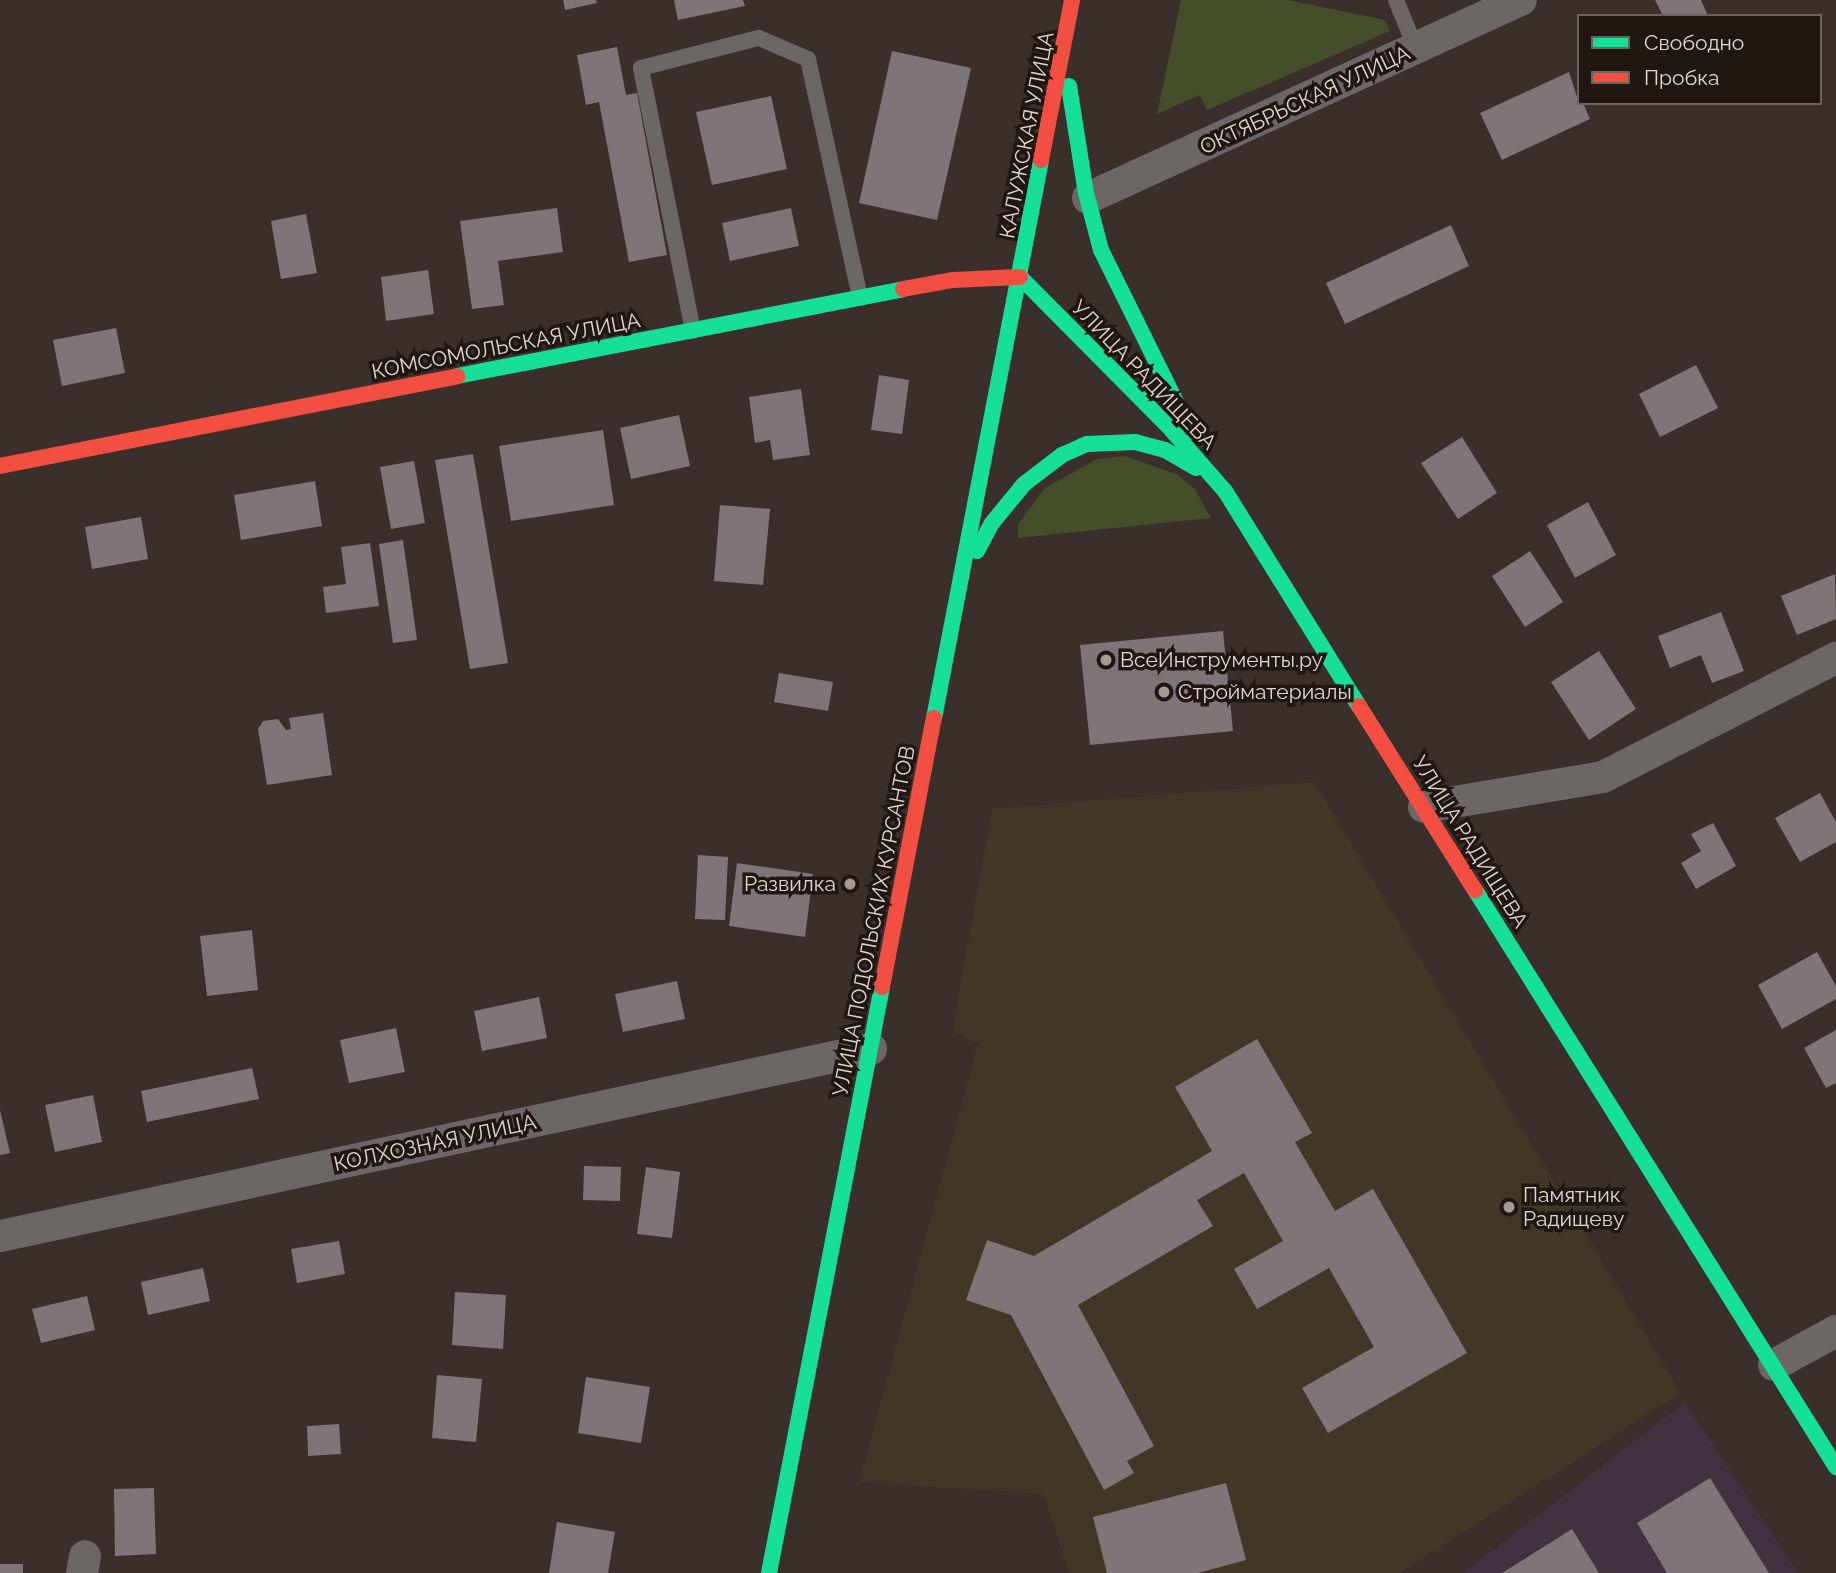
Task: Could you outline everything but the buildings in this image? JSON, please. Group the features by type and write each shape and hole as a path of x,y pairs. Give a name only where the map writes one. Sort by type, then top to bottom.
{"main road":[{"name":"КАЛУЖСКАЯ УЛИЦА","path":"1020,277 1065,53 1072,0"},
{"path":"1065,53 1088,198 1119,294 1225,491"},
{"name":"КОМСОМОЛЬСКАЯ УЛИЦА","path":"0,466 860,297 953,280 1020,277"},
{"name":"УЛИЦА РАДИЩЕВА","path":"1020,277 1168,426 1225,491 1836,1467"},
{"name":"УЛИЦА ПОДОЛЬСКИХ КУРСАНТОВ","path":"769,1573 1020,277"},
{"path":"961,592 977,551 1007,503 1041,468 1087,444 1115,440 1165,450 1225,491"}],"street":[{"name":"ОКТЯБРЬСКАЯ УЛИЦА","path":"1088,198 1521,0"},
{"path":"1424,807 1604,777 1836,658"},
{"name":"КОЛХОЗНАЯ УЛИЦА","path":"0,1236 871,1049"},
{"path":"1774,1365 1836,1331"}],"lane":[{"path":"1396,0 1416,49"},
{"path":"693,331 641,68 759,38 808,59 860,297"}],"shaded area":[{"path":"1314,782 1681,1393 1400,1573 1069,1573 1043,1494 859,1482 978,1044 952,1031 992,809"},
{"path":"1685,1402 1798,1573 1463,1573"}],"green space":[{"path":"1181,0 1288,0 1385,20 1390,31 1207,110 1200,95 1157,114"},
{"path":"1125,456 1178,475 1195,489 1211,518 1018,538 1018,524 1045,488 1097,459"}],"traffic: fast":[{"path":"1069,86 1086,193 1101,250 1191,432"},
{"path":"934,718 1041,160"},
{"path":"1020,277 1168,426 1225,491 1359,706"},
{"path":"457,376 903,289"},
{"path":"977,551 992,523 1024,484 1062,455 1087,444 1135,442 1165,450 1196,468"},
{"path":"1475,890 1836,1467"},
{"path":"769,1573 882,987"}],"traffic: jam":[{"path":"1041,160 1072,0"},
{"path":"903,289 953,280 1020,277"},
{"path":"0,466 457,376"},
{"path":"1359,706 1475,890"},
{"path":"882,987 934,718"}],"place":[{"name":"ВсеИнструменты.ру","path":"1106,660"},
{"name":"Стройматериалы","path":"1164,692"},
{"name":"Развилка","path":"850,884"},
{"name":"Памятник Радищеву","path":"1509,1207"}]}
